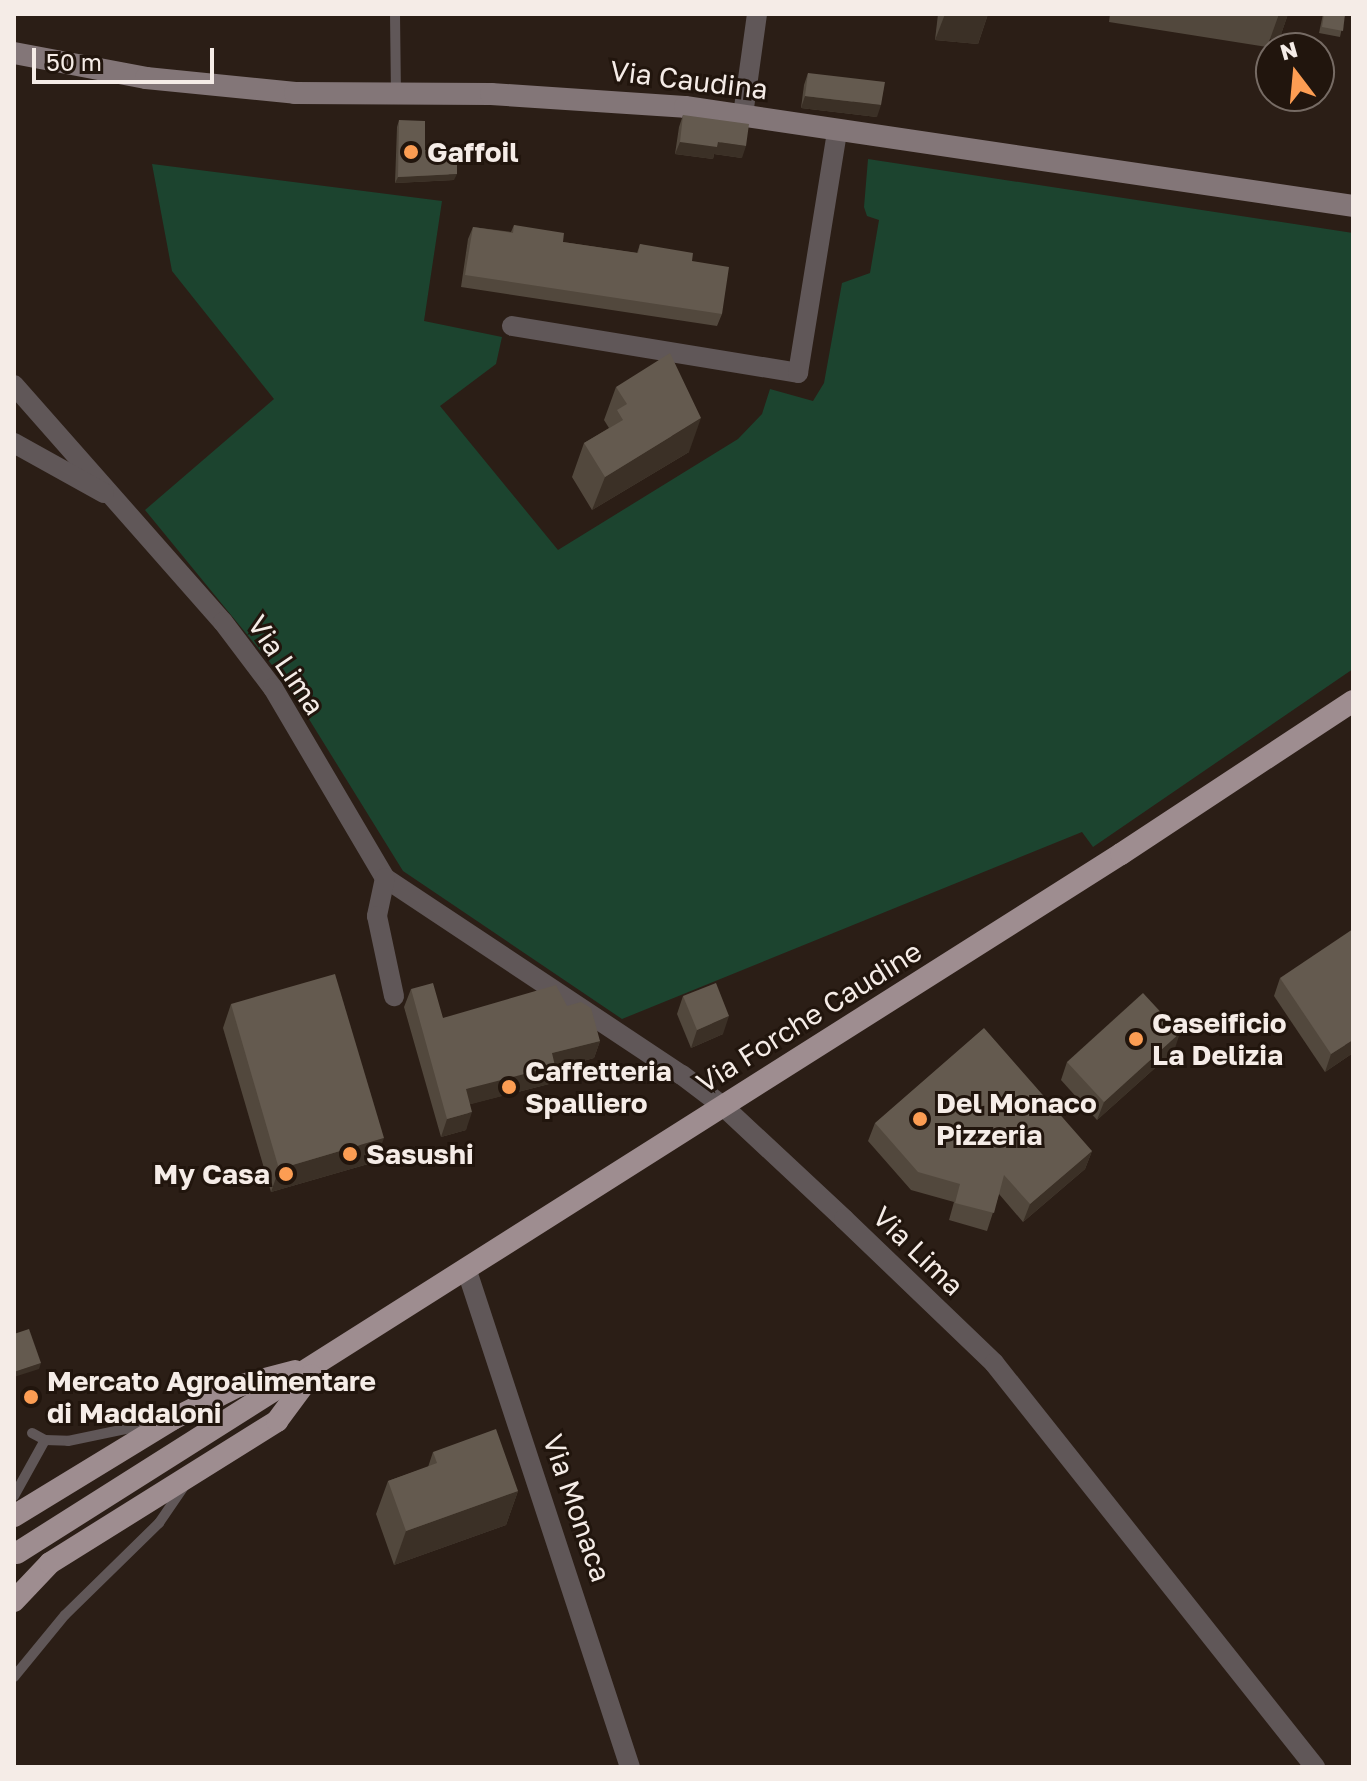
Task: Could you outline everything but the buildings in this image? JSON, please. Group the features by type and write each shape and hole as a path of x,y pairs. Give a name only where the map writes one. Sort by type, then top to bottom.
{"main road":[{"name":"Via Caudina","path":"14,53 208,85 612,99 743,115 1353,206"},
{"name":"Via Forche Caudine","path":"17,1553 724,1107 1351,701"},
{"path":"14,1516 173,1419 238,1386 319,1364"},
{"path":"14,1601 50,1563 189,1479 277,1421 319,1364"}],"street":[{"path":"743,115 757,14"},
{"path":"512,326 798,373 837,131"},
{"name":"Via Lima","path":"14,385 118,501 273,688 385,878 724,1107 994,1363 1315,1767"},
{"name":"Via Lima","path":"14,443 118,501"},
{"path":"385,878 377,916 394,996"},
{"name":"Via Monaca","path":"466,1268 630,1767"}],"lane":[{"path":"395,14 396,93"},
{"path":"32,1433 45,1440 68,1441 173,1419"},
{"path":"14,1496 45,1440"},
{"path":"14,1677 65,1615 159,1523 189,1479"}],"green space":[{"path":"868,159 1353,233 1353,669 1093,847 1082,832 622,1019 403,871 286,682 145,510 274,399 172,271 152,164 442,201 424,321 502,337 496,364 440,406 558,550 738,439 762,414 770,389 813,401 824,383 842,283 870,273 879,220 867,216 864,207"}],"place":[{"name":"Gaffoil","path":"411,152"},
{"name":"Caseificio La Delizia","path":"1136,1039"},
{"name":"Caffetteria Spalliero","path":"509,1087"},
{"name":"Del Monaco Pizzeria","path":"920,1119"},
{"name":"Sasushi","path":"350,1154"},
{"name":"My Casa","path":"286,1174"},
{"name":"Mercato Agroalimentare di Maddaloni","path":"31,1397"}]}
